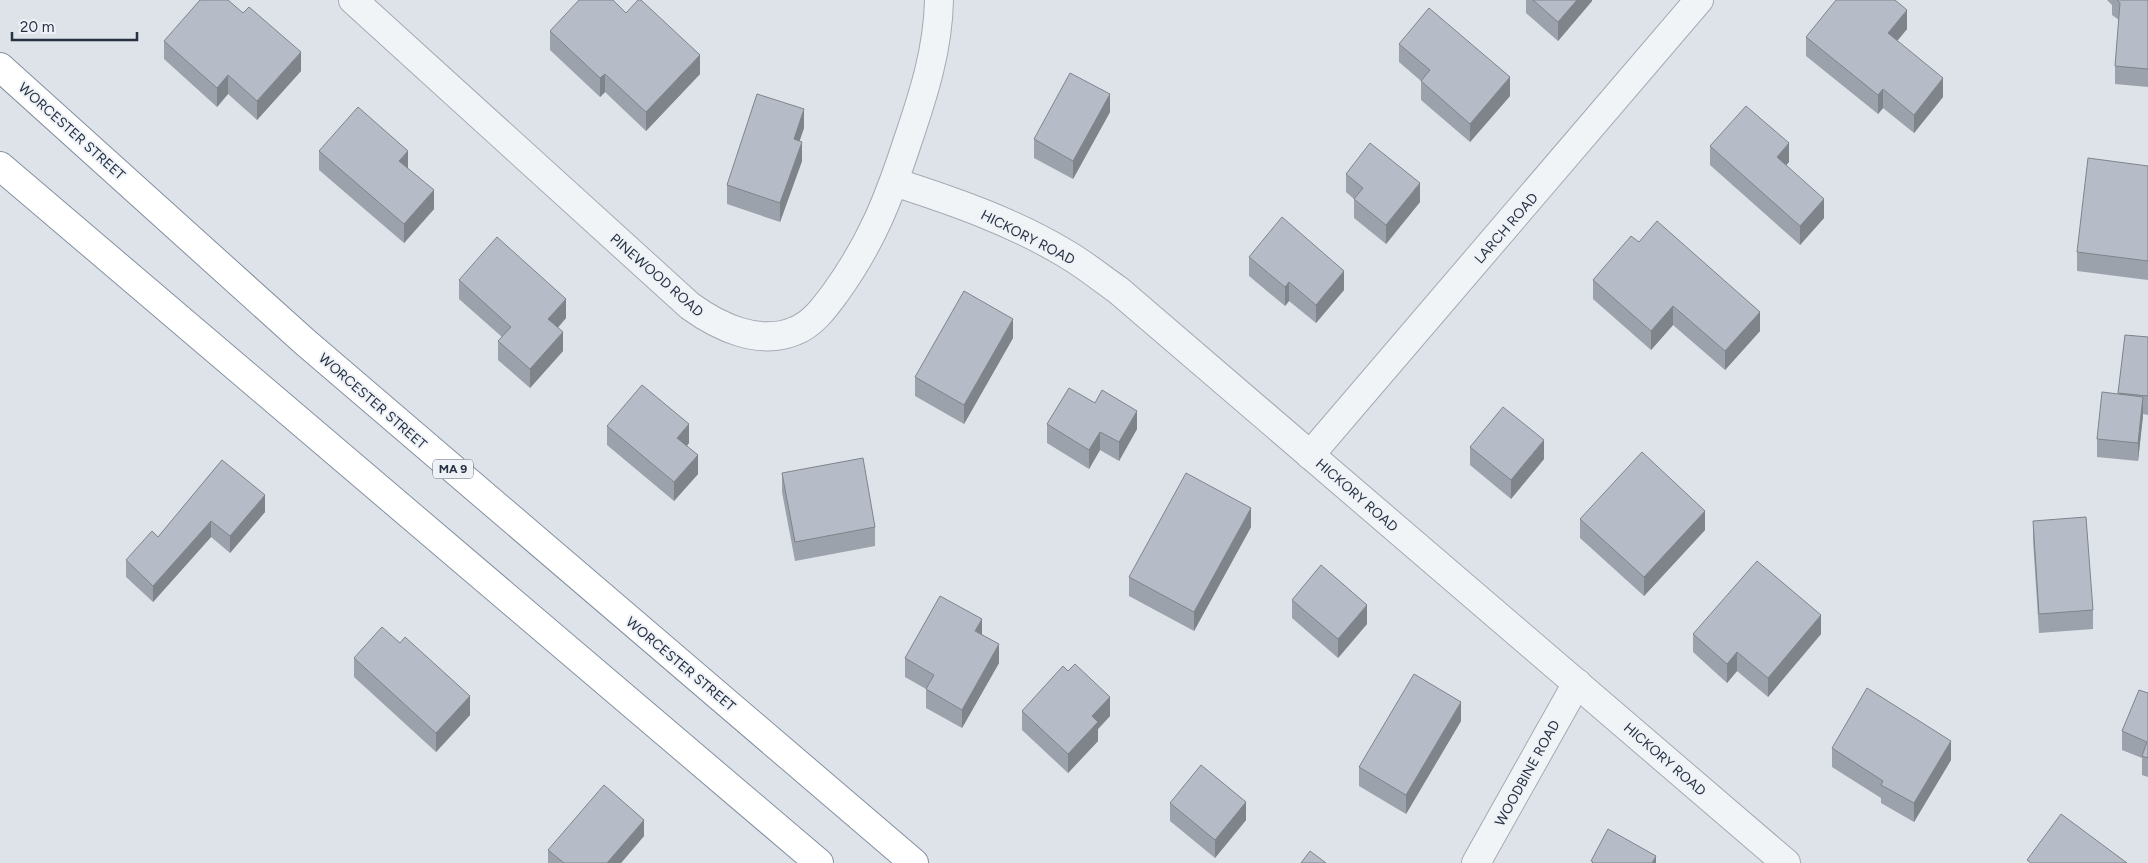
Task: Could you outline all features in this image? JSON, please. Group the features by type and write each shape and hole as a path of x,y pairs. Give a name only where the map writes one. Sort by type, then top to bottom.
{"highway":[{"name":"WORCESTER STREET","path":"0,67 319,354 914,863"},
{"path":"0,166 819,863"}],"street":[{"name":"PINEWOOD ROAD","path":"353,0 690,306 718,325 749,335 783,335 796,331 819,314 860,257 884,210 926,88 936,40 939,0"},
{"name":"LARCH ROAD","path":"1310,454 1699,0"},
{"name":"HICKORY ROAD","path":"894,182 989,216 1068,254 1142,309 1786,863"},
{"name":"WOODBINE ROAD","path":"1476,863 1577,683"}],"building":[{"path":"200,0 228,0 243,13 249,7 301,52 257,101 228,75 217,88 164,41"},
{"path":"579,0 613,0 626,13 638,0 641,0 700,55 646,112 605,74 600,78 550,31"},
{"path":"1533,0 1577,0 1558,22"},
{"path":"1836,0 1895,0 1907,10 1888,33 1943,78 1914,115 1883,89 1878,95 1806,37"},
{"path":"2117,0 2148,0 2148,69 2115,66 2120,3"},
{"path":"1429,8 1510,77 1470,124 1421,81 1430,70 1399,44"},
{"path":"1070,73 1110,94 1073,161 1034,139"},
{"path":"757,94 804,109 794,139 802,142 780,203 727,185"},
{"path":"1746,106 1789,143 1777,157 1824,199 1800,226 1710,146"},
{"path":"358,107 408,151 399,161 434,190 404,224 319,151"},
{"path":"1370,143 1420,183 1386,225 1354,199 1363,188 1346,174"},
{"path":"2088,158 2148,166 2148,261 2077,252"},
{"path":"1282,217 1344,271 1316,305 1289,282 1285,287 1249,257"},
{"path":"1657,221 1760,312 1725,351 1673,306 1651,331 1593,280 1631,236 1639,242"},
{"path":"497,237 566,299 548,319 563,332 530,369 498,341 511,327 459,280"},
{"path":"964,291 1013,319 964,405 915,377"},
{"path":"2125,335 2148,337 2148,396 2118,393"},
{"path":"642,385 689,424 677,438 698,455 674,482 607,426"},
{"path":"1069,388 1095,403 1102,390 1137,411 1119,442 1100,432 1089,450 1047,424"},
{"path":"2102,392 2143,397 2138,443 2097,439"},
{"path":"1503,407 1544,440 1511,480 1470,447"},
{"path":"1642,452 1705,511 1644,577 1580,519"},
{"path":"863,458 875,527 795,542 782,473"},
{"path":"222,460 265,495 230,536 211,521 153,586 126,560 152,531 158,537"},
{"path":"1186,473 1251,508 1194,612 1129,577"},
{"path":"2086,517 2093,610 2039,614 2033,521"},
{"path":"1757,561 1821,615 1768,678 1737,652 1727,664 1693,634"},
{"path":"1321,565 1367,605 1338,639 1292,600"},
{"path":"940,596 982,619 975,631 999,644 962,710 926,689 934,675 905,658"},
{"path":"382,627 400,643 405,637 470,696 436,733 354,658"},
{"path":"1075,664 1110,697 1092,716 1098,722 1068,754 1022,711 1063,666 1068,671"},
{"path":"1414,674 1461,702 1406,795 1359,767"},
{"path":"1867,688 1951,741 1914,803 1881,785 1883,781 1832,748"},
{"path":"2139,690 2148,693 2148,758 2142,756 2147,742 2122,731"},
{"path":"1201,765 1246,802 1215,840 1170,803"},
{"path":"604,785 644,820 607,863 564,863 548,850"},
{"path":"2061,814 2127,863 2031,863 2027,860"},
{"path":"1608,829 1656,856 1652,863 1592,863 1591,861"},
{"path":"1310,851 1326,863 1301,863"}]}
